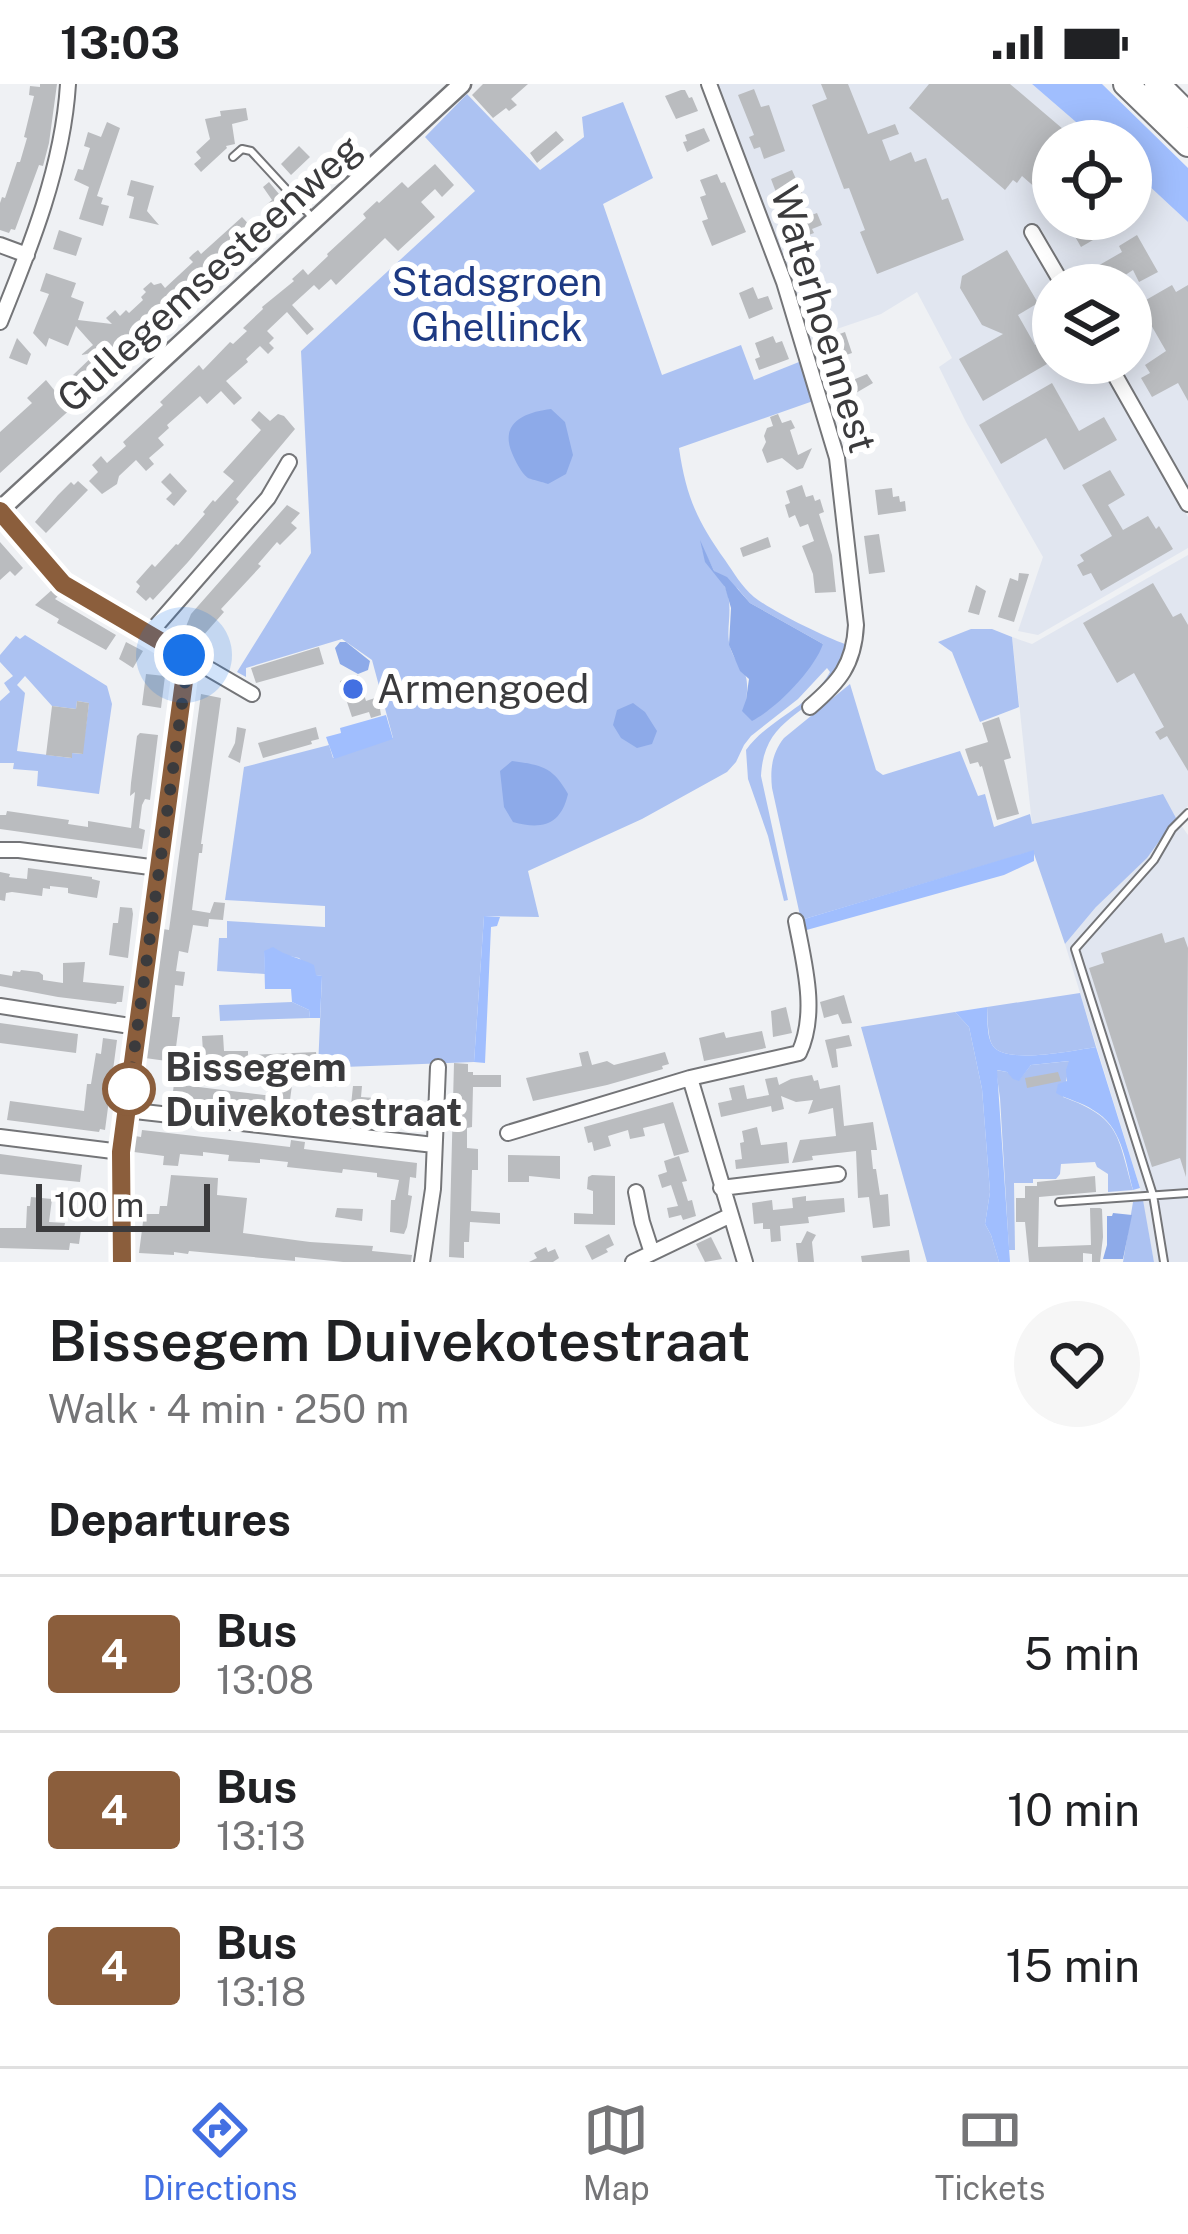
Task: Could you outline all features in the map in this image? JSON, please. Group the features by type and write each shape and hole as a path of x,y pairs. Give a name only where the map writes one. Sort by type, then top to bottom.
{"highway":[{"path":"1126,84 1188,144"},
{"path":"1157,84 1188,115"}],"street":[{"path":"0,322 53,172 68,84"},
{"name":"Gullegemsesteenweg","path":"0,511 462,84"},
{"name":"Waterhoennest","path":"709,84 784,282 837,458 855,641 837,683 810,707"},
{"path":"0,245 27,256"},
{"path":"1120,384 1188,504"},
{"path":"149,634 268,498 289,462"},
{"path":"0,511 63,584 251,694"},
{"path":"122,1262 121,1152 185,682 184,655"},
{"path":"0,850 158,868"},
{"path":"508,1133 691,1078 799,1053 807,1021 807,985 796,921"},
{"path":"0,1006 137,1027"},
{"path":"422,1262 433,1189 438,1067"},
{"path":"691,1078 745,1262"},
{"path":"126,1110 434,1145"},
{"path":"0,1137 121,1152"},
{"path":"722,1188 838,1174"},
{"path":"636,1192 652,1253"},
{"path":"633,1262 729,1216"}],"lane":[{"path":"233,157 242,149 250,151 316,221"},
{"path":"1164,1262 1153,1195 1075,950 1154,860 1188,813"},
{"path":"1059,1202 1188,1192"}],"shaded area":[{"path":"716,84 1032,84 1074,120 1032,120 1032,234 1027,237 1042,264 1032,264 1032,384 1111,384 1188,517 1188,548 1038,635 1018,631 1043,557 939,367 952,358 917,292 881,314 809,342"},
{"path":"1032,84 1102,84 1139,120 1074,120"},
{"path":"1152,133 1188,168 1188,222 1152,189"},
{"path":"1152,187 1188,222 1188,488 1129,384 1152,384 1152,264 1061,264 1047,240 1152,240"},
{"path":"551,409 565,422 573,455 566,474 548,484 523,473 512,453 509,433 524,416"},
{"path":"700,540 714,571 727,577 750,603 823,644 794,687 752,721 742,711 749,679 740,671 729,645 731,608 725,587 705,562"},
{"path":"1188,555 1188,806 1176,818 1188,835 1188,1262 1154,1262 1140,1188 1065,944 1096,907 1162,794 1032,824 1012,637 1032,644"},
{"path":"340,642 370,661 368,670 358,674 340,664 335,648"},
{"path":"633,703 657,731 652,744 637,748 621,738 613,725 617,710"},
{"path":"386,715 393,739 334,759 326,737 341,733 340,728"},
{"path":"512,761 546,769 563,785 568,794 565,804 549,823 513,822 504,807 500,771"},
{"path":"1034,850 1034,861 1004,875 803,931 801,920"},
{"path":"484,916 500,917 497,926 491,927 485,1063 474,1062"},
{"path":"273,947 314,965 316,975 322,976 320,1018 310,1018 309,1010 292,1002 291,989 265,989 264,951"},
{"path":"987,1007 989,1037 1000,1052 1042,1055 1096,1047 1140,1188 1133,1190 1121,1145 1103,1117 1056,1093 1058,1084 1067,1081 1069,1061 1031,1065 1019,1081 997,1070 1010,1262 999,1262 985,1224 990,1192 982,1089 969,1027 955,1012"},
{"path":"1132,1215 1123,1259 1103,1259 1107,1216"}],"green space":[{"name":"Stadsgroen Ghellinck","path":"467,94 540,170 584,137 582,117 623,102 653,178 603,204 662,375 741,345 754,380 804,360 816,400 679,448 694,507 715,546 754,597 847,645 832,680 777,731 764,757 761,776 788,900 784,901 748,779 746,750 812,695 830,672 827,668 798,699 751,736 727,772 642,819 528,871 539,917 484,916 474,1062 318,1068 322,976 299,958 264,951 265,974 217,971 219,938 227,938 227,921 325,927 325,906 225,900 244,767 329,745 333,758 393,738 372,660 342,639 246,668 246,677 237,672 311,553 301,351 475,191 425,137","holes":["714,571 750,603 823,644 746,700 746,675 729,640 728,597"]},
{"path":"971,629 992,629 1012,637 1019,707 980,722 952,652 938,642"},
{"path":"25,635 107,686 112,704 99,794 37,786 38,771 0,763 0,701 10,692 4,683 13,676 0,662 0,655 16,636","holes":["25,676 52,706 76,709 77,701 89,703 82,754 72,753 71,758 17,751 25,693 17,685"]},
{"path":"850,684 876,770 883,775 960,751 978,796 985,794 994,827 1030,814 1032,824 1163,794 1176,818 1147,858 1065,944 1033,851 801,920 772,788 773,762 784,738"},
{"path":"1080,993 1096,1047 1012,1055 993,1046 987,1007"},
{"path":"292,1002 309,1010 310,1018 220,1021 219,1005"},
{"path":"955,1012 969,1027 982,1089 990,1192 985,1224 999,1262 927,1262 861,1027"},
{"path":"1070,1061 1063,1097 1096,1113 1114,1131 1133,1190 1108,1192 1108,1174 1095,1162 1061,1164 1056,1179 1014,1183 1015,1250 1009,1250 996,1070 1019,1080 1031,1065"},
{"path":"1143,1200 1154,1262 1123,1262 1133,1202"}],"building":[{"path":"57,84 49,143 15,230 9,233 0,230 0,203 27,138 34,96 29,95 30,86"},
{"path":"483,84 528,84 511,99 517,105 493,118 472,95"},
{"path":"821,84 848,84 868,134 895,124 899,134 882,140 890,161 911,152 915,162 926,158 964,240 877,274 849,188 844,189 812,105 827,99"},
{"path":"929,84 1010,84 1052,120 1032,120 1032,185 1022,176 1005,190 909,108"},
{"path":"754,89 761,107 769,105 785,151 764,159 749,137 754,135 738,95"},
{"path":"681,90 692,97 698,111 676,119 665,96"},
{"path":"246,108 248,120 232,124 235,144 226,146 201,172 194,164 201,158 196,152 210,139 205,119 221,116 220,111"},
{"path":"107,122 120,128 97,196 109,206 103,226 79,219 89,187 74,180 90,148 84,146 88,132 101,137"},
{"path":"704,128 710,141 687,152 685,135"},
{"path":"556,131 564,140 537,163 530,153"},
{"path":"299,146 310,157 291,175 281,164"},
{"path":"435,164 454,185 442,197 435,189 421,202 435,217 398,251 385,238 336,285 331,279 319,290 314,285 292,305 314,329 307,335 287,312 267,331 274,338 269,343 274,348 268,354 260,346 226,381 242,398 234,405 221,391 207,404 200,396 167,425 158,438 164,445 149,458 154,464 146,471 136,460 102,494 89,481 98,472 92,465 101,456 107,463 126,446 123,442 163,405 160,402 199,365 203,370 247,331 243,328 303,269 308,275 377,201 402,182 408,188"},
{"path":"792,170 804,197 788,203 795,221 817,213 822,225 793,241 773,197 777,195 771,179"},
{"path":"717,174 746,232 712,246 702,221 708,219 700,180"},
{"path":"131,180 154,186 147,211 159,225 129,218 134,197 127,195"},
{"path":"269,182 294,212 279,226 264,215 272,200 263,187"},
{"path":"242,217 255,231 245,242 170,309 166,305 149,320 153,324 126,351 120,345 87,376 95,387 0,473 0,432 32,403 27,398 46,380 55,391 60,387 63,391 97,352 81,355 93,345 76,326 68,346 49,338 46,347 33,333 49,294 40,291 46,273 76,283 71,297 84,302 78,320 112,324 106,318 115,310 120,316 126,310 129,313 143,300 143,289 151,282 165,288 193,262 189,258 193,254 198,250 201,254"},
{"path":"59,230 82,238 76,256 53,249"},
{"path":"1140,240 1158,272 1152,275 1152,264 1101,264 1122,252 1119,246"},
{"path":"1007,250 1032,293 1032,307 1018,315 1032,340 1032,373 983,401 959,359 1003,334 982,325 960,288 962,276"},
{"path":"1172,285 1176,292 1188,285 1188,401 1178,383 1152,397 1144,384 1152,384 1152,360 1166,351 1152,327 1152,297"},
{"path":"753,287 758,299 768,296 773,309 749,319 739,293"},
{"path":"845,332 852,353 837,358 846,383 867,374 873,383 849,397 850,409 837,415 823,371 831,368 823,340"},
{"path":"773,336 776,343 782,341 789,359 759,370 755,343"},
{"path":"17,338 31,354 27,365 9,358"},
{"path":"1053,384 1079,431 1104,417 1117,440 1064,470 1046,438 1001,464 979,425"},
{"path":"259,411 270,421 278,414 284,416 295,429 188,562 153,600 146,601 136,592 140,586 136,582 178,545 234,481 223,472 261,430 251,420"},
{"path":"778,414 782,423 791,420 795,428 790,430 798,455 812,448 803,468 797,470 782,458 767,463 764,436 773,426 770,417"},
{"path":"1110,470 1125,495 1108,505 1123,530 1148,516 1173,549 1101,591 1091,573 1083,576 1077,565 1084,561 1080,555 1112,536 1082,485"},
{"path":"170,473 187,491 174,506 166,499 172,493 161,482"},
{"path":"78,481 88,490 46,533 35,522 71,482"},
{"path":"802,485 806,497 820,499 836,592 815,593 802,546 814,541 808,524 800,527 795,515 789,518 786,491"},
{"path":"892,488 893,497 905,501 906,511 878,515 875,490"},
{"path":"287,505 300,513 291,523 297,528 280,545 277,542 202,637 196,632 193,636 185,629 191,614"},
{"path":"879,534 885,572 869,574 864,536"},
{"path":"768,537 771,547 743,557 740,548"},
{"path":"0,542 23,568 0,580"},
{"path":"1019,573 1029,574 1014,622 998,617 1010,578 1018,581"},
{"path":"1153,583 1173,617 1181,613 1188,625 1188,771 1167,736 1160,740 1155,732 1164,727 1134,673 1117,683 1083,623"},
{"path":"976,585 986,591 979,615 968,612"},
{"path":"53,589 59,595 55,599 116,635 106,650 35,605"},
{"path":"126,642 143,651 133,668 119,659"},
{"path":"319,647 324,664 256,683 251,668"},
{"path":"146,674 165,676 161,708 142,705"},
{"name":"Armengoed","path":"358,675 366,701 378,697 381,715 371,718 369,712 352,717 340,681"},
{"path":"201,694 221,698 192,910 210,913 214,902 225,903 223,920 209,919 208,927 193,925 188,953 179,951 176,971 185,972 183,986 175,985 172,1017 180,1017 174,1062 145,1058 163,929 169,930"},
{"path":"77,701 89,703 83,754 72,753 72,758 46,755 52,706 76,709"},
{"path":"999,717 1011,758 1004,760 1019,814 997,820 982,766 970,764 965,749 988,742 982,723"},
{"path":"237,727 246,729 240,763 228,757"},
{"path":"316,727 319,739 312,744 263,758 258,743"},
{"path":"140,733 158,735 150,800 142,805 142,849 0,829 0,815 7,811 88,827 88,821 131,828 135,792 130,796 131,783"},
{"path":"28,868 92,877 100,881 97,898 50,886 43,888 42,896 12,892 6,893 5,901 0,900 0,872 27,879"},
{"path":"120,907 132,908 133,914 128,958 109,955"},
{"path":"1162,933 1165,943 1184,937 1188,948 1186,1177 1180,1158 1152,1167 1089,968 1104,963 1101,953"},
{"path":"85,962 83,982 124,986 122,1002 0,986 0,974 12,976 13,971 21,970 63,983 63,963"},
{"path":"844,995 852,1023 842,1024 838,1014 824,1018 820,1002"},
{"path":"786,1007 792,1033 773,1037 771,1011"},
{"path":"0,1023 78,1034 76,1053 0,1043"},
{"path":"762,1031 766,1048 704,1061 699,1038"},
{"path":"223,1035 224,1051 248,1051 248,1055 316,1052 317,1061 204,1068 202,1036"},
{"path":"849,1035 852,1046 836,1049 838,1067 832,1068 825,1040"},
{"path":"103,1038 117,1040 105,1130 7,1120 10,1101 84,1111 87,1084 91,1084"},
{"path":"588,1051 592,1065 607,1061 614,1065 665,1052 669,1064 607,1085 533,1101 526,1078 582,1066 579,1053"},
{"path":"454,1063 468,1064 473,1075 501,1075 501,1087 473,1087 472,1127 467,1128 467,1148 478,1149 478,1170 472,1170 471,1211 500,1213 500,1224 470,1222 464,1258 449,1257"},
{"path":"1058,1072 1061,1081 1027,1088 1025,1078"},
{"path":"812,1075 820,1089 840,1085 844,1126 873,1122 877,1150 871,1150 873,1169 880,1195 888,1194 890,1226 873,1228 869,1197 858,1198 856,1151 792,1163 800,1140 836,1136 833,1108 808,1114 813,1100 796,1102 781,1096 784,1109 772,1112 771,1106 721,1117 718,1103 732,1100 729,1088 744,1085 747,1099 769,1095 765,1079 777,1077 779,1085"},
{"path":"267,1082 292,1085 290,1100 338,1106 351,1105 353,1086 362,1086 361,1097 389,1099 420,1109 418,1123 344,1114 344,1120 172,1099 174,1084 267,1095"},
{"path":"673,1102 689,1152 674,1156 664,1123 643,1128 645,1136 630,1139 628,1130 608,1136 611,1146 594,1151 592,1142 588,1143 584,1127"},
{"path":"757,1127 761,1145 787,1142 789,1163 736,1169 735,1160 742,1159 742,1131"},
{"path":"142,1130 290,1147 291,1140 305,1142 304,1149 417,1163 416,1178 410,1177 407,1227 404,1234 390,1232 391,1200 395,1200 399,1180 343,1169 342,1173 287,1167 288,1162 228,1161 229,1155 203,1152 203,1156 180,1154 178,1166 163,1165 164,1156 134,1152 135,1136 141,1137"},
{"path":"0,1154 82,1165 80,1182 0,1174"},
{"path":"508,1155 560,1156 560,1179 529,1176 529,1182 508,1182"},
{"path":"679,1156 687,1181 682,1182 696,1216 683,1220 681,1215 669,1218 667,1208 678,1206 671,1185 662,1188 658,1175 667,1172 664,1161"},
{"path":"171,1175 218,1178 217,1195 247,1198 243,1233 373,1246 372,1251 412,1255 411,1262 295,1257 295,1261 189,1251 139,1253 144,1214 159,1214 160,1206 167,1206"},
{"path":"592,1175 615,1176 615,1225 574,1224 574,1213 593,1214 593,1191 587,1189"},
{"path":"1095,1176 1096,1192 1039,1197 1038,1247 1091,1245 1090,1208 1100,1208 1100,1262 1092,1262 1092,1254 1083,1253 1083,1262 1029,1262 1025,1222 1016,1222 1016,1198 1025,1198 1025,1186"},
{"path":"806,1196 806,1201 844,1198 845,1212 780,1226 781,1241 771,1242 770,1229 763,1229 763,1223 754,1224 752,1203 772,1200 773,1210 793,1208 792,1198"},
{"path":"31,1197 52,1199 49,1222 81,1230 79,1244 70,1243 69,1250 0,1248 0,1228 26,1228"},
{"path":"337,1208 363,1209 362,1221 335,1217"},
{"path":"807,1231 816,1235 814,1262 798,1262 796,1243 801,1243"},
{"path":"609,1234 614,1245 592,1260 585,1246"},
{"path":"711,1237 722,1259 705,1262 696,1244"},
{"path":"546,1247 548,1252 555,1249 559,1258 529,1262 537,1258 534,1253"},
{"path":"909,1250 910,1262 862,1262 861,1256"}],"bus line":[{"name":"4","path":"0,511 63,584 184,655 186,666 121,1152 122,1262"}],"place":[{"name":"Armengoed","path":"353,689"},
{"name":"Bissegem Duivekotestraat","path":"129,1089"}],"route":[{"path":"129,1089 185,682 184,655"}]}
